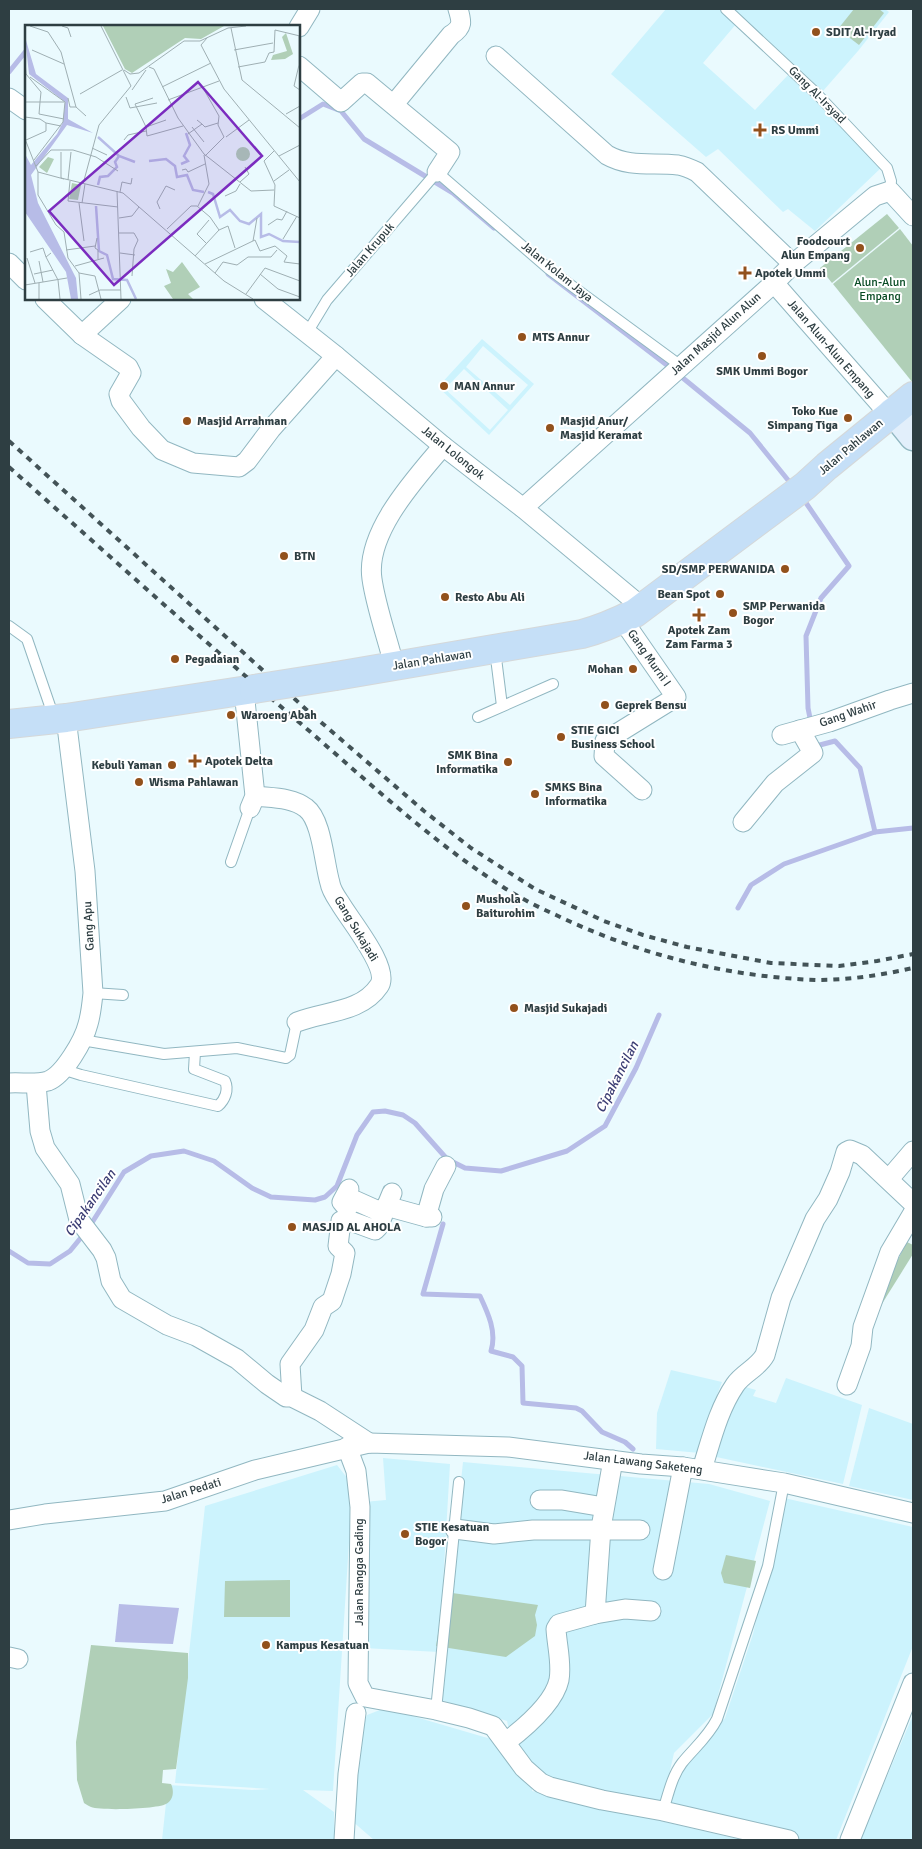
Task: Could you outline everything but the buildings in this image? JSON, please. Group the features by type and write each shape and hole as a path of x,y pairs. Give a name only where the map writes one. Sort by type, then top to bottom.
{"main road":[{"name":"Jalan Pahlawan","path":"9,724 336,676 582,634 608,626 632,613 803,488 826,466 905,414"}],"street":[{"path":"300,25 310,9"},
{"path":"394,104 451,35 459,29 459,17"},
{"path":"496,56 612,158 629,164 678,165 697,172 792,264"},
{"path":"300,67 341,102 364,82 394,104 450,152 432,179"},
{"path":"9,100 25,109"},
{"path":"890,191 913,216"},
{"name":"Jalan Masjid Alun Alun","path":"523,508 774,283 792,264 875,196 890,191"},
{"path":"9,263 25,279"},
{"name":"Jalan Alun-Alun Empang","path":"774,283 905,414"},
{"path":"46,300 82,335 128,367 130,373 119,394 121,401 141,428 162,450 193,463 239,467 247,461 271,429 336,356"},
{"path":"82,335 120,300"},
{"name":"Jalan Lolongok","path":"265,300 336,356 443,446 523,508 632,613"},
{"path":"394,665 372,578 374,550 378,536 405,491 443,446"},
{"name":"Gang Murni I","path":"632,613 676,697 605,741 604,756 642,790"},
{"path":"249,690 252,802"},
{"name":"Gang Wahir","path":"782,735 829,722 890,700 913,694"},
{"name":"Gang Apu","path":"9,1084 36,1084 51,1079 62,1069 82,1040 88,1025 93,993 85,871 59,718"},
{"path":"742,822 775,783 812,753 801,729"},
{"name":"Gang Sukajadi","path":"252,802 293,801 307,808 315,819 330,885 340,904 372,952 382,980 380,986 371,995 350,1008 297,1022"},
{"path":"36,1084 40,1131 45,1148 70,1184 79,1220 102,1250 106,1258 111,1281 122,1299 167,1325 196,1336 237,1359 286,1397 292,1397 320,1411 369,1443"},
{"path":"702,1469 723,1403 736,1383 762,1362 781,1298 815,1219 828,1199 840,1172 846,1152 850,1150 862,1155 913,1203"},
{"path":"889,1179 913,1150"},
{"path":"349,1189 342,1202 347,1208 354,1200 387,1204 429,1217 434,1190 446,1166"},
{"path":"292,1397 290,1364 314,1330 323,1307 332,1302 341,1274 345,1253 338,1246 341,1221 345,1219 375,1230 387,1204"},
{"path":"847,1385 860,1346 863,1327 890,1252 913,1213"},
{"name":"Jalan Lawang Saketeng","path":"369,1443 508,1446 641,1464 702,1469 784,1483 913,1513"},
{"name":"Jalan Pedati","path":"9,1520 165,1501 255,1470 369,1443"},
{"name":"Jalan Rangga Gading","path":"344,1840 348,1774 360,1705 358,1683 360,1507 356,1471 348,1447"},
{"path":"596,1614 604,1507 613,1460"},
{"path":"663,1570 683,1467"},
{"path":"540,1500 562,1500 604,1507"},
{"path":"455,1529 494,1534 533,1530 587,1530 602,1528 640,1530"},
{"path":"506,1742 524,1728 552,1696 558,1682 560,1668 556,1629 559,1624 596,1614 625,1609 651,1612"},
{"path":"850,1840 913,1683"},
{"path":"360,1705 436,1710 493,1726 524,1768 541,1783 550,1787 789,1840"}],"lane":[{"name":"Gang Al-Irsyad","path":"726,9 817,94 887,168 891,181 890,191"},
{"name":"Jalan Krupuk","path":"307,333 327,300 432,179"},
{"name":"Jalan Kolam Jaya","path":"432,179 677,370"},
{"path":"9,626 27,639 50,706 59,718"},
{"path":"495,649 502,706"},
{"path":"478,717 553,684"},
{"path":"230,862 252,802"},
{"path":"93,993 123,995"},
{"path":"82,1040 164,1054 237,1048 286,1058 290,1055 297,1022"},
{"path":"62,1069 218,1106 226,1095 228,1087 225,1081 194,1069 195,1052"},
{"path":"436,1710 459,1482"},
{"path":"663,1811 677,1771 706,1737 717,1719 768,1566 784,1483"}],"shaded area":[{"name":"RS Ummi","path":"666,9 720,9 737,23 703,63 755,110 788,75 883,166 815,231 788,209 783,212 718,149 706,157 611,74"},
{"name":"SDIT Al-Iryad","path":"734,9 885,9 889,12 823,91"},
{"name":"MAN Annur","path":"482,339 534,384 489,435 438,387","holes":["483,346 528,385 510,405 466,367","464,369 508,410 490,430 445,389"]},
{"path":"671,1370 722,1382 713,1405 700,1453 656,1449 657,1413"},
{"path":"786,1378 862,1405 843,1484 707,1455 742,1386 756,1390 753,1396 776,1403"},
{"path":"869,1408 913,1424 913,1500 849,1486"},
{"name":"STIE Kesatuan Bogor","path":"383,1458 450,1464 439,1652 363,1648 364,1502 386,1500"},
{"path":"463,1462 709,1484 770,1501 713,1714 674,1753 663,1802 550,1783 533,1772 532,1791 742,1840 374,1840 351,1820 355,1747 367,1715 385,1708 484,1737 506,1742 511,1739 507,1721 438,1699"},
{"name":"Kampus Kesatuan","path":"337,1465 348,1479 352,1496 333,1791 303,1790 334,1812 334,1840 162,1840 168,1785 252,1790 270,1789 175,1783 205,1506"},
{"path":"784,1498 913,1527 913,1646 836,1840 801,1840 671,1804 681,1768 725,1718 753,1634"},
{"path":"913,1715 913,1840 860,1840"}],"green space":[{"path":"854,9 879,9 884,13 859,45 838,29"},
{"name":"Foodcourt Alun Empang","path":"887,214 899,228 832,283 820,268"},
{"name":"Alun-Alun Empang","path":"900,229 913,246 913,383 833,284"},
{"path":"907,1242 913,1245 913,1254 880,1307 893,1269"},
{"path":"726,1555 756,1561 750,1588 724,1583 721,1573"},
{"path":"290,1580 290,1617 224,1617 225,1581"},
{"path":"445,1592 538,1605 535,1615 537,1625 535,1636 506,1657 436,1646"},
{"path":"91,1645 188,1653 188,1678 176,1769 163,1770 162,1783 171,1784 173,1789 173,1795 166,1804 152,1807 117,1809 90,1807 84,1803 77,1780 76,1742"}],"water":[{"path":"119,1604 179,1608 173,1644 115,1642"}],"waterway":[{"path":"9,72 25,52"},
{"path":"300,118 323,104 341,111 364,139 453,193 494,228"},
{"path":"548,274 672,369"},
{"path":"678,374 750,433 792,485"},
{"path":"802,497 849,566 821,598 806,636 808,708 811,723"},
{"path":"815,744 816,746 835,741 860,768 875,832"},
{"name":"Cipakancilan","path":"738,908 751,885 784,864 875,832 913,828"},
{"name":"Cipakancilan","path":"9,1251 28,1263 50,1264 70,1251 88,1229 124,1172 151,1156 184,1151 214,1161 252,1188 271,1197 315,1200 325,1197 337,1186 357,1135 373,1112 385,1111 403,1115 415,1123 447,1159 465,1168 501,1171 567,1151 605,1126 636,1068 659,1015"},
{"path":"443,1224 423,1294 480,1296 489,1316 492,1330 493,1344 491,1351 513,1357 522,1366 523,1403 576,1408 582,1411 602,1432 625,1442 633,1449"}],"railway":[{"path":"9,441 308,711 424,811 471,848 535,889 604,921 643,935 687,947 771,963 839,966 913,954"},
{"path":"9,467 395,806 475,868 522,899 618,941 650,952 716,968 783,978 817,980 865,977 913,968"}],"place":[{"name":"SDIT Al-Iryad","path":"816,32"},
{"name":"RS Ummi","path":"760,130"},
{"name":"Foodcourt Alun Empang","path":"860,248"},
{"name":"Apotek Ummi","path":"745,273"},
{"name":"MTS Annur","path":"522,337"},
{"name":"SMK Ummi Bogor","path":"762,356"},
{"name":"MAN Annur","path":"444,386"},
{"name":"Toko Kue Simpang Tiga","path":"848,418"},
{"name":"Masjid Arrahman","path":"187,421"},
{"name":"Masjid Anur/ Masjid Keramat","path":"550,428"},
{"name":"BTN","path":"284,556"},
{"name":"SD/SMP PERWANIDA","path":"785,569"},
{"name":"Bean Spot","path":"720,594"},
{"name":"Resto Abu Ali","path":"445,597"},
{"name":"SMP Perwanida Bogor","path":"733,613"},
{"name":"Apotek Zam Zam Farma 3","path":"699,615"},
{"name":"Pegadaian","path":"175,659"},
{"name":"Mohan","path":"633,669"},
{"name":"Geprek Bensu","path":"605,705"},
{"name":"Waroeng Abah","path":"231,715"},
{"name":"STIE GICI Business School","path":"561,737"},
{"name":"Apotek Delta","path":"195,761"},
{"name":"SMK Bina Informatika","path":"508,762"},
{"name":"Kebuli Yaman","path":"172,765"},
{"name":"Wisma Pahlawan","path":"139,782"},
{"name":"SMKS Bina Informatika","path":"535,794"},
{"name":"Mushola Baiturohim","path":"466,906"},
{"name":"Masjid Sukajadi","path":"514,1008"},
{"name":"MASJID AL AHOLA","path":"292,1227"},
{"name":"STIE Kesatuan Bogor","path":"405,1534"},
{"name":"Kampus Kesatuan","path":"266,1645"}]}
